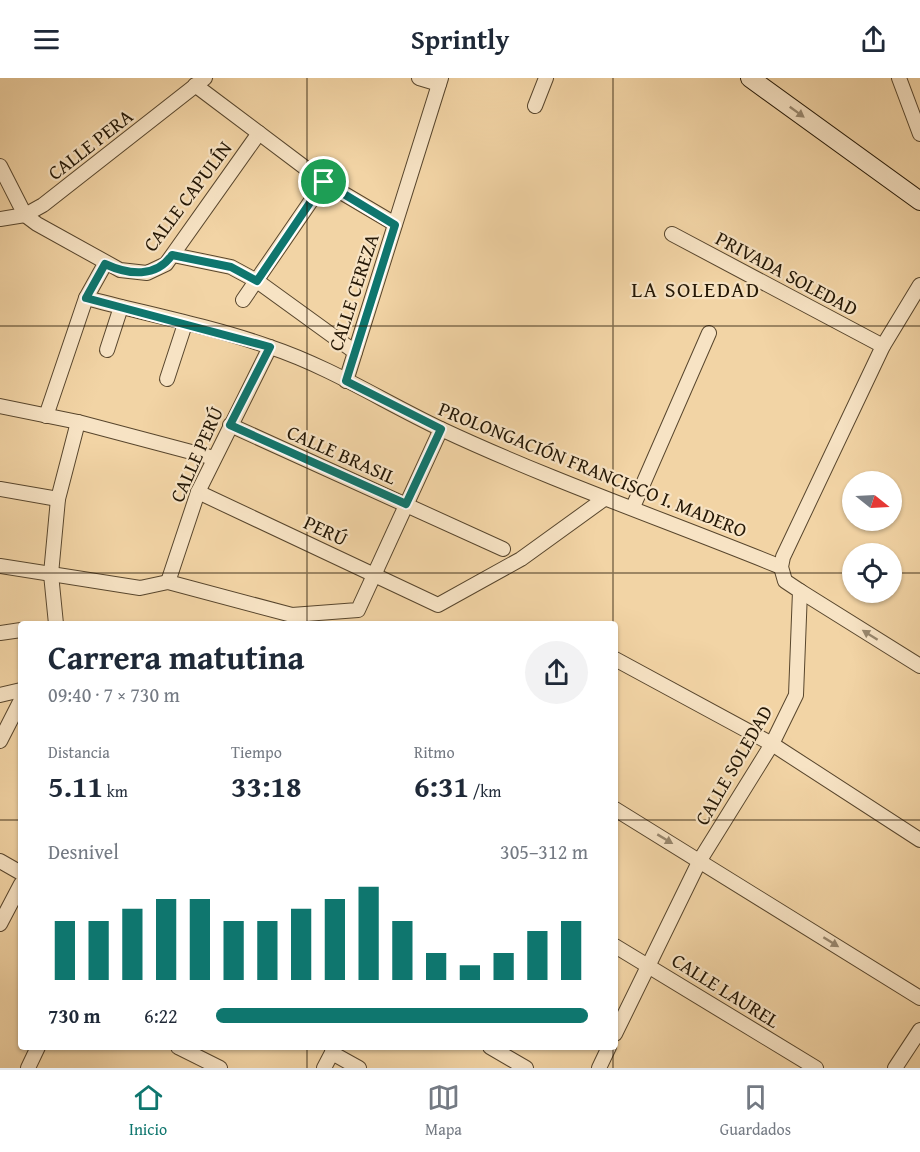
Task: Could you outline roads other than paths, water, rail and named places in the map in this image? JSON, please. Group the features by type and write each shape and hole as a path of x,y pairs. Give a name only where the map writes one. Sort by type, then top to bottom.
{"street":[{"path":"419,78 440,81"},
{"path":"535,106 546,78"},
{"path":"899,78 920,134"},
{"name":"CALLE CEREZA","path":"346,381 440,81"},
{"path":"759,81 920,201"},
{"path":"200,82 259,133 324,182 395,225"},
{"name":"CALLE PERA","path":"25,215 44,205 200,82"},
{"name":"CALLE CAPULÍN","path":"25,215 36,224 105,264 120,270 147,273 166,264 259,133"},
{"path":"0,166 25,215 0,219"},
{"path":"243,300 324,182"},
{"name":"PRIVADA SOLEDAD","path":"672,234 883,346"},
{"path":"172,255 231,267 257,281 355,352"},
{"path":"46,416 86,298 105,264"},
{"path":"920,285 883,346 781,567 785,581 920,666"},
{"name":"PROLONGACIÓN FRANCISCO I. MADERO","path":"86,298 270,347 346,381 441,429 604,498 633,507 781,567"},
{"path":"107,350 121,307"},
{"path":"167,379 185,324"},
{"path":"633,507 709,333"},
{"name":"CALLE PERÚ","path":"168,582 198,492 270,347"},
{"path":"0,406 78,422 214,458"},
{"path":"56,621 51,574 58,499 78,422"},
{"name":"CALLE BRASIL","path":"230,425 503,549"},
{"path":"0,566 141,588 168,582 292,615 358,609 441,429"},
{"path":"0,489 58,499"},
{"name":"PERÚ","path":"198,492 438,605 521,559 604,498"},
{"name":"CALLE SOLEDAD","path":"618,1028 700,860 772,744 796,695 800,591"},
{"path":"0,633 18,630"},
{"path":"618,661 772,744 920,840"},
{"path":"0,695 18,691"},
{"path":"0,741 18,706"},
{"path":"618,811 920,998"},
{"path":"0,861 18,871"},
{"path":"0,924 18,891"},
{"name":"CALLE LAUREL","path":"618,948 816,1068"},
{"path":"896,1068 920,1029"},
{"path":"28,1068 37,1050"},
{"path":"184,1050 220,1068"},
{"path":"324,1068 334,1050 359,1068"},
{"path":"495,1050 526,1068"},
{"path":"599,1068 608,1050"}],"district":[{"name":"LA SOLEDAD","path":"696,289"}]}
